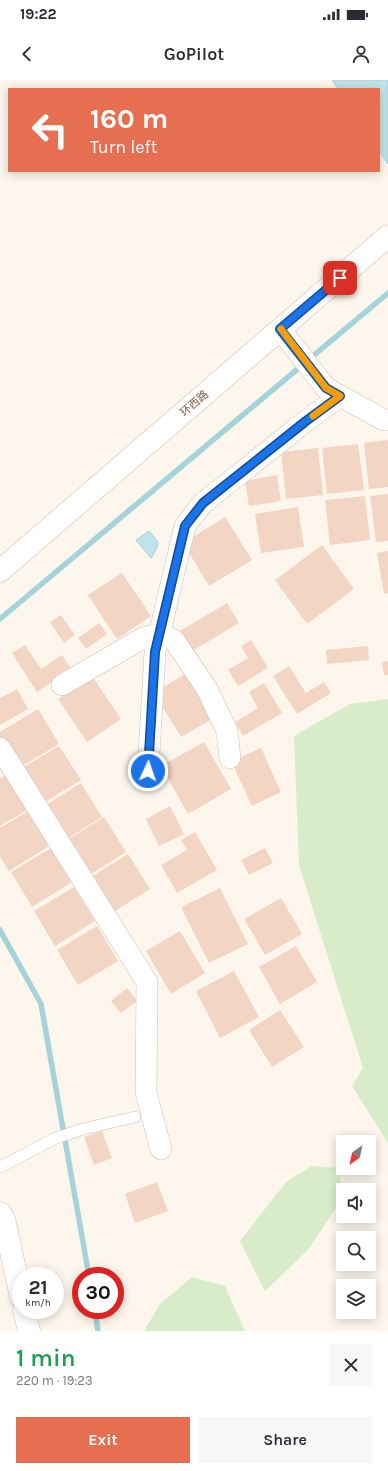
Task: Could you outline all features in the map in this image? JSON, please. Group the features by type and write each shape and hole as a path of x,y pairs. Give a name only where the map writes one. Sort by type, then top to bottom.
{"street":[{"name":"环西路","path":"0,571 388,236"},
{"path":"280,329 333,392 384,420 388,420"},
{"path":"148,771 155,652 185,526 203,503 306,421 333,392"},
{"path":"62,685 144,638 159,634 174,640 207,689 227,731 230,758"},
{"path":"0,748 147,982 146,1093 161,1149"},
{"path":"0,1213 4,1219 14,1267"},
{"path":"26,1319 28,1331"}],"lane":[{"path":"0,1167 56,1138 76,1131 135,1117"}],"green space":[{"path":"388,699 388,1143 352,1086 363,1068 299,865 294,736 350,704"},
{"path":"312,1166 336,1168 336,1175 339,1175 341,1182 336,1183 335,1209 308,1250 265,1291 240,1241 286,1182"},
{"path":"192,1277 225,1286 245,1331 144,1331 160,1304"}],"water":[{"path":"332,80 387,80 388,164 380,152 380,88 337,88"},
{"path":"149,531 158,542 157,548 151,558 136,540"}],"building":[{"path":"388,440 388,487 369,489 364,443"},
{"path":"358,444 364,490 327,494 322,448"},
{"path":"318,448 323,495 286,499 281,452"},
{"path":"277,475 281,501 249,506 245,481"},
{"path":"388,494 388,541 376,542 370,496"},
{"path":"365,496 370,540 330,545 325,500"},
{"path":"298,507 304,547 261,553 255,514"},
{"path":"225,517 252,560 209,586 183,543"},
{"path":"322,545 354,589 307,624 275,580"},
{"path":"388,551 388,593 384,594 377,553"},
{"path":"122,573 151,616 117,639 88,595"},
{"path":"227,603 239,623 192,651 180,631"},
{"path":"61,615 75,635 64,643 50,622"},
{"path":"99,623 107,634 86,649 78,638"},
{"path":"251,640 268,668 238,686 228,670 248,658 241,646"},
{"path":"25,645 41,669 62,655 71,669 37,692 12,653"},
{"path":"368,646 369,660 327,664 326,650"},
{"path":"388,661 388,675 384,675 382,662"},
{"path":"289,666 306,693 324,682 331,693 297,714 273,676"},
{"path":"185,674 212,719 181,737 154,693"},
{"path":"92,676 121,719 87,742 58,699"},
{"path":"264,683 282,713 243,736 235,722 258,708 249,692"},
{"path":"17,689 28,709 0,725 0,698"},
{"path":"38,709 59,744 19,768 0,737 0,732"},
{"path":"204,742 231,789 188,814 161,766"},
{"path":"59,746 81,780 40,805 19,770"},
{"path":"261,748 281,792 252,806 231,761"},
{"path":"5,775 27,810 0,826 0,779"},
{"path":"81,783 102,817 62,842 41,808"},
{"path":"170,806 184,834 159,846 146,819"},
{"path":"28,811 49,846 9,871 0,857 0,828"},
{"path":"104,817 126,852 86,877 64,842"},
{"path":"195,832 217,870 177,893 161,865 187,850 181,840"},
{"path":"51,848 72,882 32,907 11,872"},
{"path":"265,848 273,863 249,875 241,860"},
{"path":"128,854 150,889 110,914 88,879"},
{"path":"74,887 95,921 55,946 34,911"},
{"path":"220,888 248,944 209,963 181,907"},
{"path":"281,898 302,934 265,955 244,919"},
{"path":"97,926 118,961 78,985 57,950"},
{"path":"180,931 205,973 171,994 146,951"},
{"path":"296,946 317,982 280,1004 259,967"},
{"path":"234,971 259,1017 220,1038 196,991"},
{"path":"127,988 137,1001 121,1013 111,1001"},
{"path":"280,1010 304,1047 272,1067 249,1030"},
{"path":"102,1131 112,1158 94,1165 84,1137"},
{"path":"157,1182 168,1211 135,1223 125,1194"}],"waterway":[{"path":"0,619 388,293"},
{"path":"0,930 41,1004 87,1267"},
{"path":"96,1319 98,1331"}],"slow traffic":[{"path":"281,329 326,388 340,396 313,416"}],"route":[{"path":"148,771 155,652 185,526 203,503 306,421 340,396 326,388 280,329 340,278"}]}
